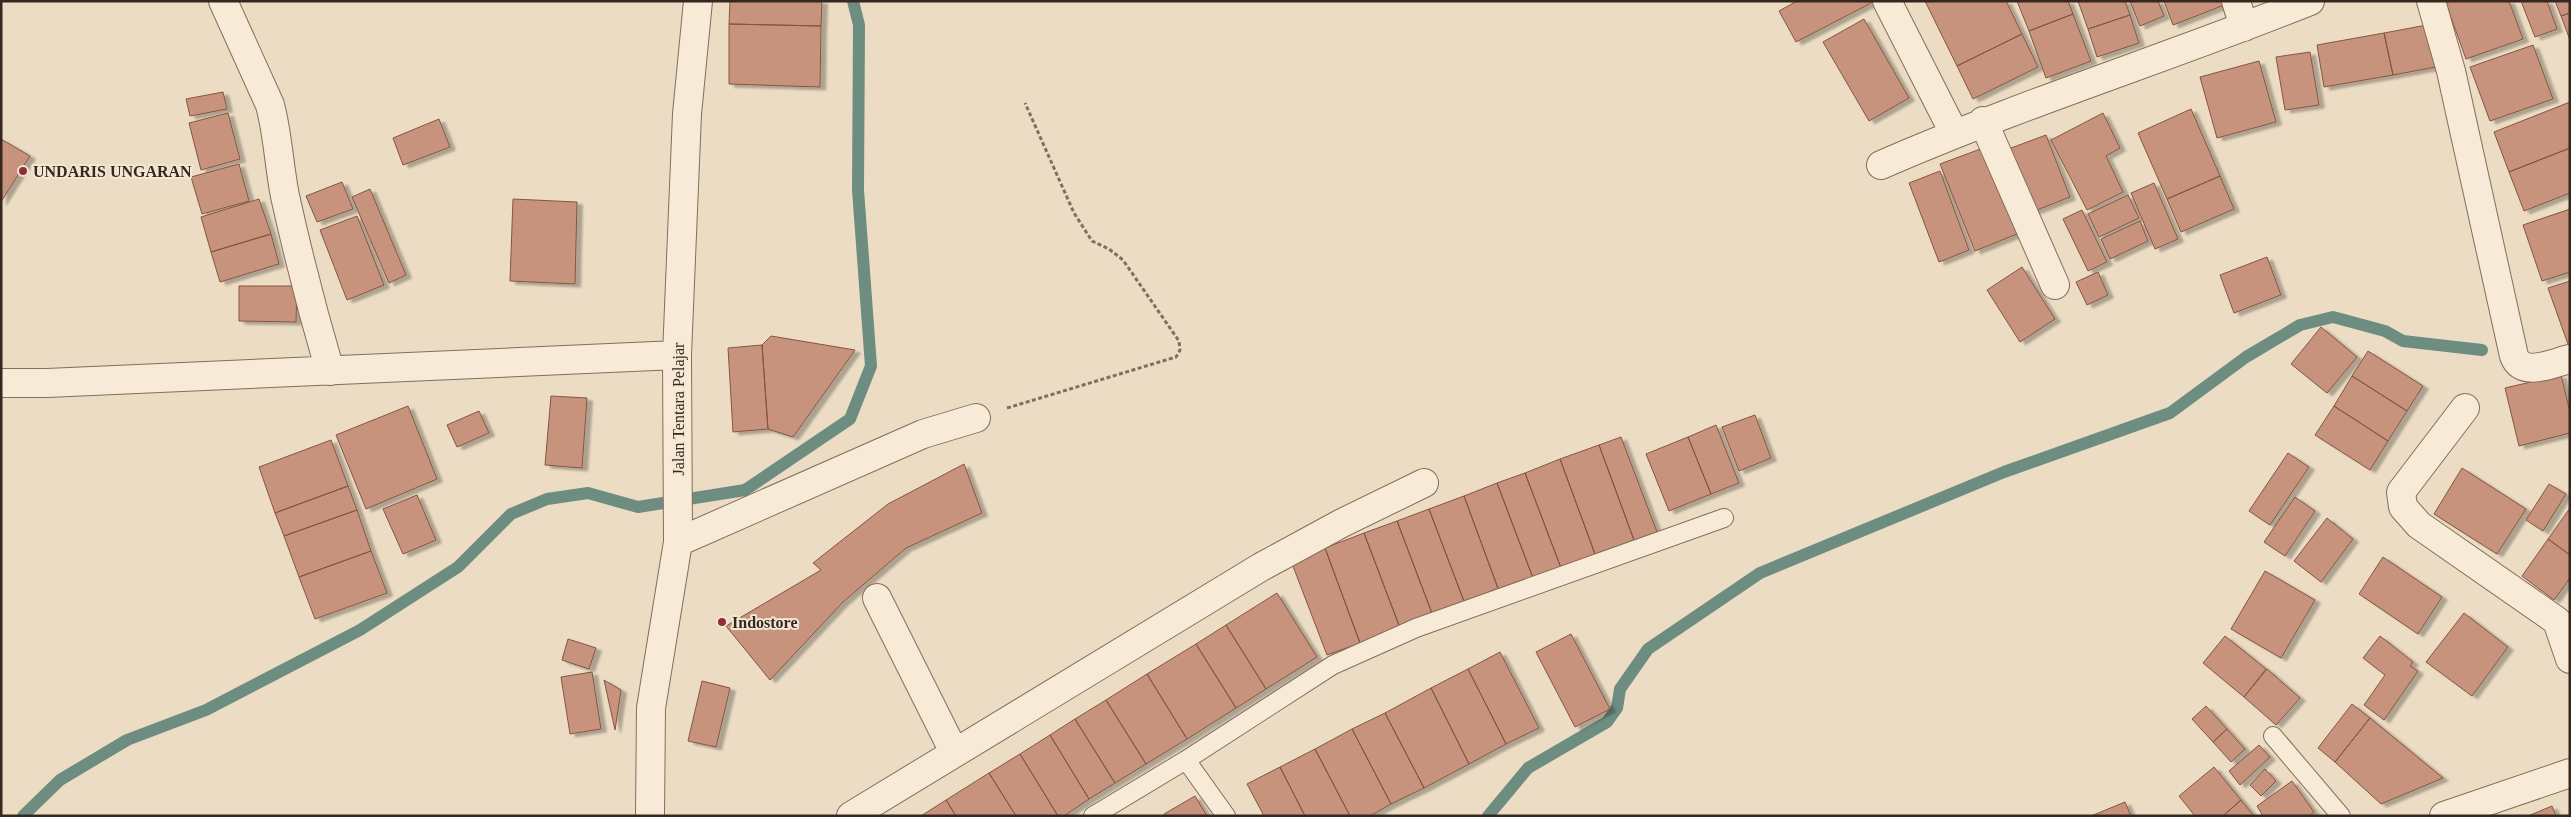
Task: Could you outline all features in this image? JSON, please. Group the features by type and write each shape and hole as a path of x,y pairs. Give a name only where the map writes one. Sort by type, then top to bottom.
{"street":[{"path":"223,1 270,105 280,168 302,274 330,371"},
{"name":"Jalan Tentara Pelajar","path":"650,816 651,708 678,529 677,355 687,114 698,1"},
{"path":"1887,1 1954,133"},
{"path":"2236,1 2244,27"},
{"path":"1881,165 1984,121 2244,27 2310,1"},
{"path":"2431,1 2452,71 2514,356 2520,366 2528,369 2570,360"},
{"path":"1984,121 2055,285"},
{"path":"1,383 47,383 677,355"},
{"path":"2465,408 2401,492 2403,507 2419,525 2563,613 2570,659"},
{"path":"678,529 923,434 976,418"},
{"path":"852,816 954,752 1261,567 1342,523 1424,483"},
{"path":"877,598 954,752"},
{"path":"2444,816 2570,773"}],"lane":[{"path":"1092,816 1186,760 1333,664 1416,628 1724,518"},
{"path":"2273,736 2341,816"},
{"path":"1186,760 1226,816"}],"path":[{"path":"976,418 1176,357 1180,350 1179,341 1123,260 1109,249 1092,242 1074,213 1025,103"}],"building":[{"path":"730,1 822,1 821,26 729,24"},
{"path":"1797,1 1875,1 1796,42 1779,11"},
{"path":"1925,1 2006,1 2022,34 1957,66"},
{"path":"2017,1 2068,1 2073,14 2029,31"},
{"path":"2078,1 2125,1 2130,15 2088,29"},
{"path":"2130,1 2158,1 2164,16 2140,26"},
{"path":"2164,1 2226,1 2227,4 2173,25"},
{"path":"2445,1 2509,1 2523,39 2466,59"},
{"path":"2521,1 2547,1 2557,29 2535,37"},
{"path":"2555,1 2570,1 2570,13 2561,16"},
{"path":"2570,13 2570,40 2561,16"},
{"path":"2073,14 2091,61 2046,78 2029,31"},
{"path":"2130,15 2139,43 2097,57 2088,29"},
{"path":"1864,19 1909,98 1869,121 1823,42"},
{"path":"729,24 821,26 820,87 729,84"},
{"path":"2432,24 2441,66 2393,75 2384,33"},
{"path":"2384,33 2393,75 2324,87 2317,45"},
{"path":"2022,34 2038,67 1973,99 1957,66"},
{"path":"2533,45 2553,99 2490,121 2470,67"},
{"path":"2310,52 2319,105 2285,110 2276,57"},
{"path":"2259,61 2276,122 2217,138 2200,77"},
{"path":"223,92 227,109 190,116 186,99"},
{"path":"2570,102 2570,148 2509,172 2494,132"},
{"path":"2191,109 2220,176 2167,199 2138,133"},
{"path":"228,113 240,159 201,170 189,123"},
{"path":"2103,113 2120,148 2106,156 2123,192 2087,210 2051,140"},
{"path":"439,119 450,147 403,165 393,138"},
{"path":"2046,135 2070,197 2027,214 2003,151"},
{"path":"1,139 30,156 1,202"},
{"path":"1983,148 2017,234 1975,251 1940,164"},
{"path":"2570,148 2570,193 2524,211 2509,172"},
{"path":"239,164 249,201 202,214 191,177"},
{"path":"1940,171 1969,250 1939,262 1909,183"},
{"path":"2220,176 2234,209 2181,232 2167,199"},
{"path":"342,182 353,209 317,222 306,196"},
{"path":"2154,183 2178,239 2155,249 2131,193"},
{"path":"370,189 406,275 389,283 352,197"},
{"path":"2128,195 2139,218 2099,237 2088,214"},
{"path":"259,199 271,234 211,252 201,217"},
{"path":"513,199 577,202 575,284 510,281"},
{"path":"2570,209 2570,272 2542,281 2523,225"},
{"path":"2082,210 2107,262 2088,271 2063,219"},
{"path":"357,216 384,285 347,300 320,230"},
{"path":"2140,221 2148,241 2110,259 2101,239"},
{"path":"271,234 279,264 220,282 211,252"},
{"path":"2267,257 2281,295 2234,313 2220,275"},
{"path":"2022,267 2055,319 2020,342 1987,290"},
{"path":"2098,272 2108,295 2087,305 2076,282"},
{"path":"2570,281 2570,347 2569,347 2548,288"},
{"path":"239,286 297,286 296,322 239,321"},
{"path":"2321,327 2357,357 2327,393 2291,364"},
{"path":"771,336 855,350 793,437 768,429 762,345"},
{"path":"762,345 768,429 733,432 728,348"},
{"path":"2368,351 2423,386 2407,411 2352,376"},
{"path":"2561,375 2570,412 2570,433 2519,446 2505,388"},
{"path":"2352,376 2407,411 2388,441 2334,406"},
{"path":"551,396 587,398 582,468 545,465"},
{"path":"408,406 437,479 366,509 336,435"},
{"path":"2334,406 2388,441 2370,470 2315,435"},
{"path":"479,411 489,433 457,447 447,425"},
{"path":"1755,415 1771,458 1739,471 1722,427"},
{"path":"1716,425 1739,483 1711,494 1688,437"},
{"path":"1621,437 1657,532 1634,540 1599,445"},
{"path":"1688,437 1711,494 1669,511 1646,454"},
{"path":"331,440 348,486 275,513 259,467"},
{"path":"1599,445 1634,540 1595,554 1560,459"},
{"path":"2288,453 2309,467 2270,525 2249,511"},
{"path":"1560,459 1595,554 1561,568 1525,473"},
{"path":"964,464 982,513 906,548 843,602 770,680 726,626 821,570 813,563 888,504"},
{"path":"2462,468 2526,509 2497,554 2434,514"},
{"path":"1525,473 1561,568 1533,578 1497,483"},
{"path":"1497,483 1533,578 1499,591 1464,496"},
{"path":"2549,484 2566,494 2543,531 2526,520"},
{"path":"348,486 357,510 284,536 275,513"},
{"path":"417,495 436,540 403,554 383,509"},
{"path":"1464,496 1499,591 1465,604 1429,509"},
{"path":"2295,497 2315,511 2285,556 2264,542"},
{"path":"2570,508 2570,555 2548,539"},
{"path":"1429,509 1465,604 1433,616 1397,521"},
{"path":"357,510 371,551 299,577 284,536"},
{"path":"2327,518 2353,539 2321,582 2294,561"},
{"path":"1397,521 1433,616 1400,628 1364,533"},
{"path":"1364,533 1400,628 1360,643 1325,548"},
{"path":"2548,539 2570,555 2570,578 2554,600 2522,576"},
{"path":"1325,548 1360,643 1327,655 1291,561"},
{"path":"371,551 387,593 315,619 299,577"},
{"path":"2383,557 2442,597 2418,634 2359,594"},
{"path":"2265,571 2315,600 2281,658 2231,629"},
{"path":"1277,593 1317,657 1266,689 1226,625"},
{"path":"2464,613 2508,647 2472,696 2426,662"},
{"path":"1226,625 1266,689 1236,708 1196,644"},
{"path":"1571,634 1610,709 1575,727 1536,652"},
{"path":"2225,636 2266,669 2244,697 2203,663"},
{"path":"2380,636 2413,662 2410,666 2418,671 2384,720 2364,705 2385,675 2363,658"},
{"path":"568,639 596,648 589,669 562,660"},
{"path":"1196,644 1236,708 1187,739 1147,674"},
{"path":"1500,652 1539,728 1506,744 1468,669"},
{"path":"1468,669 1506,744 1469,764 1431,688"},
{"path":"2267,669 2300,698 2276,725 2244,697"},
{"path":"592,672 601,729 570,734 561,677"},
{"path":"1147,674 1187,739 1146,764 1106,700"},
{"path":"604,680 621,690 615,730"},
{"path":"702,681 730,688 716,747 688,741"},
{"path":"1431,688 1469,764 1424,788 1385,713"},
{"path":"1106,700 1146,764 1115,783 1075,719"},
{"path":"2352,704 2370,718 2335,762 2318,748"},
{"path":"2206,706 2227,729 2213,742 2192,719"},
{"path":"1385,713 1424,788 1391,804 1352,729"},
{"path":"2370,718 2443,778 2381,804 2335,762"},
{"path":"1075,719 1115,783 1089,799 1050,735"},
{"path":"1352,729 1391,804 1370,816 1350,816 1315,749"},
{"path":"2227,729 2245,749 2231,762 2213,742"},
{"path":"1050,735 1089,799 1064,816 1058,816 1020,754"},
{"path":"2259,745 2270,757 2240,785 2229,771"},
{"path":"1315,749 1350,816 1305,816 1280,767"},
{"path":"1020,754 1058,816 1016,816 989,773"},
{"path":"1280,767 1305,816 1264,816 1247,784"},
{"path":"2214,767 2241,800 2223,816 2195,816 2179,796"},
{"path":"2265,769 2276,781 2261,796 2250,785"},
{"path":"989,773 1016,816 956,816 946,800"},
{"path":"2292,781 2314,812 2309,816 2263,816 2257,806"},
{"path":"1195,796 1207,816 1165,816 1164,814"},
{"path":"946,800 956,816 921,816"},
{"path":"2241,800 2254,816 2223,816"},
{"path":"2125,802 2131,816 2091,816"},
{"path":"2552,806 2556,816 2528,816"}],"waterway":[{"path":"23,816 60,780 127,740 206,710 360,630 458,567 511,514 547,499 588,493 638,507 745,490 850,419 871,366 858,190 859,25 853,1"},
{"path":"1488,816 1528,768 1607,722 1617,708 1620,689 1648,649 1760,573 2004,472 2170,413 2246,357 2300,325 2333,317 2385,331 2403,341 2482,350"}],"place":[{"name":"UNDARIS UNGARAN","path":"23,171"},
{"name":"Indostore","path":"722,622"}]}
